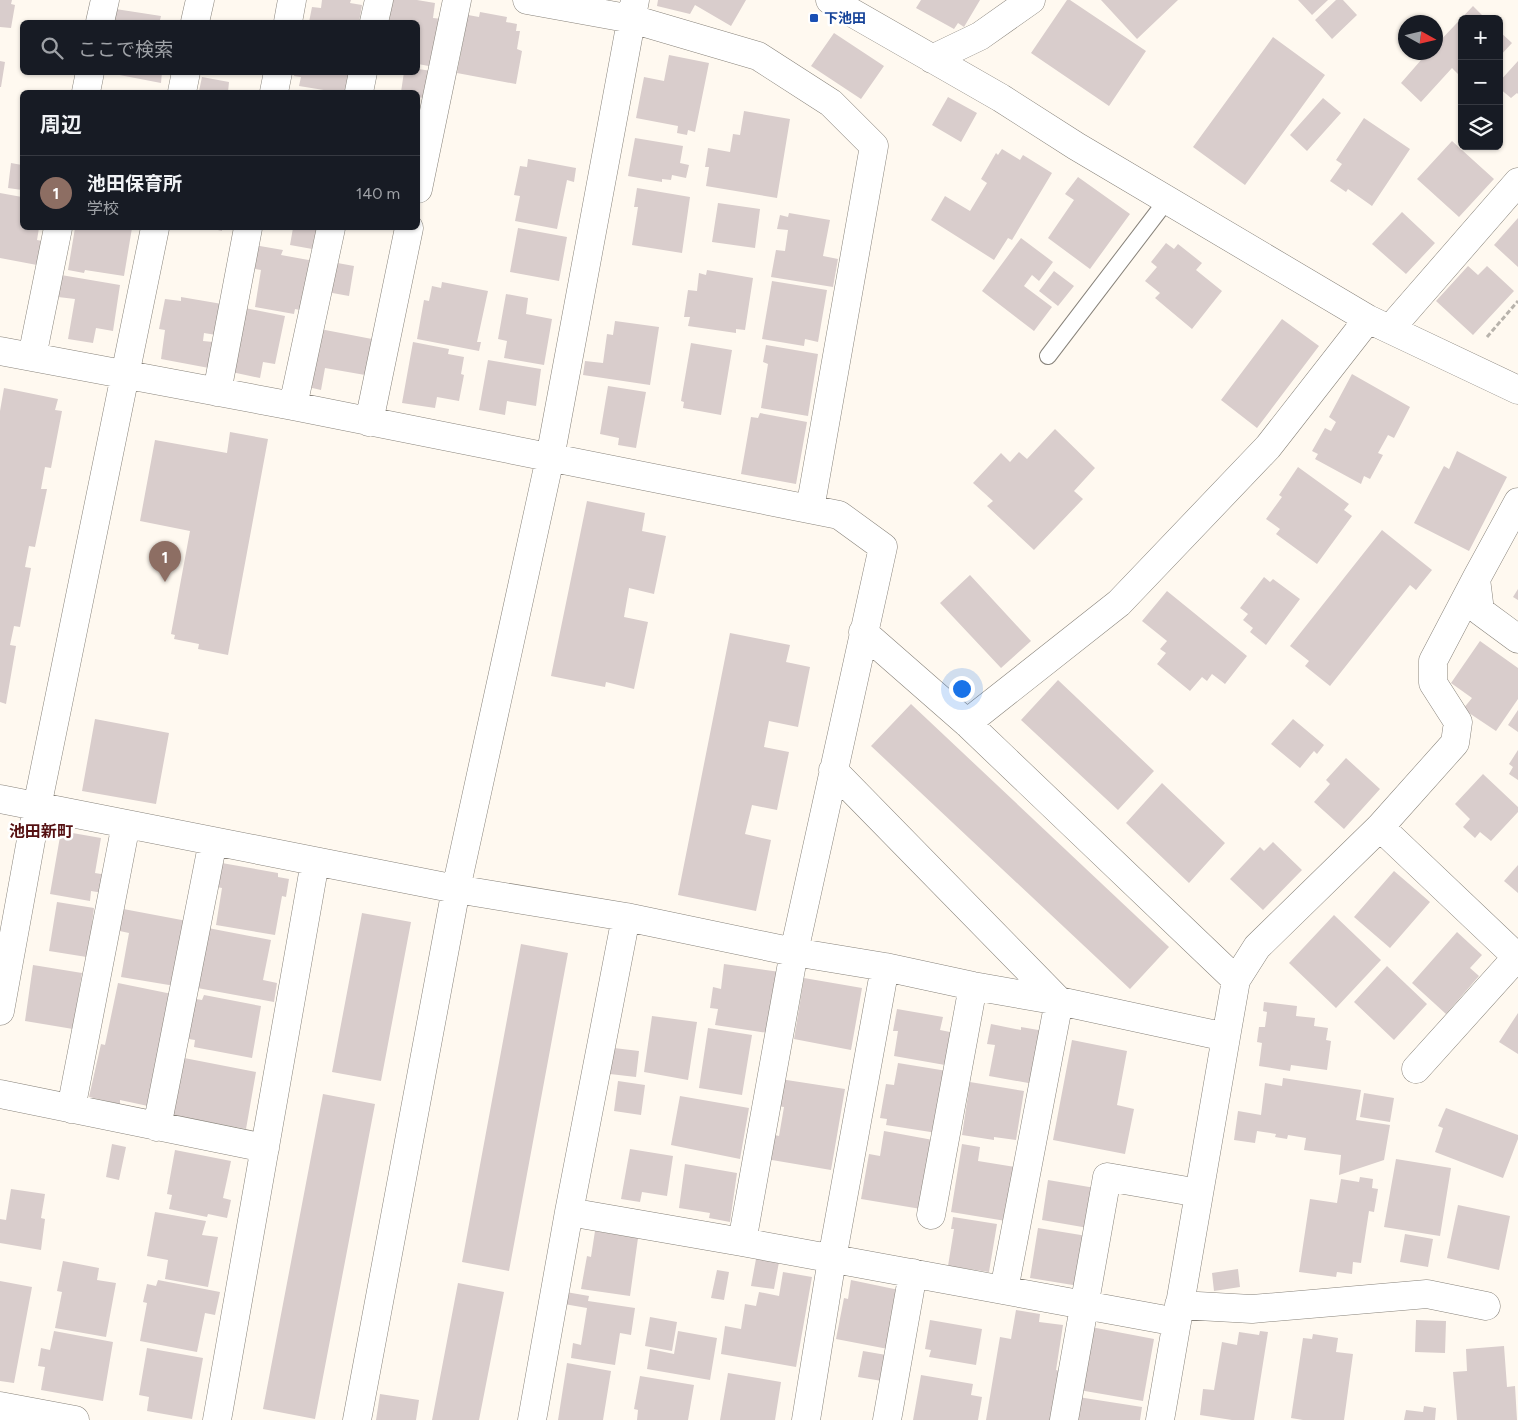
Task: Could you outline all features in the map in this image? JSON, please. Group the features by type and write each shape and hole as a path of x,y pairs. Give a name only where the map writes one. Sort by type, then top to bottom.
{"street":[{"path":"100,20 105,0"},
{"path":"196,20 200,0"},
{"path":"288,20 292,0"},
{"path":"374,20 379,0"},
{"path":"420,180 457,0"},
{"path":"527,0 634,9 758,56 831,103 874,146 810,509"},
{"path":"830,0 1001,98 1076,146 1379,324 1518,390"},
{"path":"932,59 980,36 1031,0"},
{"path":"357,1420 456,889 550,458 634,9"},
{"path":"86,90 89,75"},
{"path":"182,90 185,75"},
{"path":"274,90 277,75"},
{"path":"359,90 362,75"},
{"path":"967,723 1119,603 1268,447 1379,324 1518,182"},
{"path":"32,357 58,230"},
{"path":"0,1011 37,807 155,230"},
{"path":"217,392 248,230"},
{"path":"293,406 331,230"},
{"path":"369,422 410,230"},
{"path":"0,351 293,406 839,515 883,547 794,952 742,1242"},
{"path":"1160,1420 1236,980 1257,947 1380,827 1455,744 1458,722 1434,683 1433,661 1518,502"},
{"path":"1476,579 1480,611 1518,639"},
{"path":"864,632 967,723 1236,980"},
{"path":"833,770 1059,1001"},
{"path":"0,799 456,889 626,917 794,952 885,967 973,986 1059,1001 1226,1037"},
{"path":"71,1109 126,824"},
{"path":"1380,827 1517,957 1416,1069"},
{"path":"157,1127 213,841"},
{"path":"217,1420 315,862"},
{"path":"532,1420 568,1212 626,917"},
{"path":"806,1420 832,1259 885,967"},
{"path":"930,1215 973,986"},
{"path":"1004,1290 1059,1001"},
{"path":"0,1094 265,1148"},
{"path":"1064,1420 1107,1177 1199,1193"},
{"path":"568,1212 1084,1305 1178,1314 1427,1294 1486,1306"},
{"path":"886,1420 913,1274"},
{"path":"0,1406 75,1420"}],"lane":[{"path":"1048,356 1167,200"}],"path":[{"path":"1463,364 1518,301"}],"building":[{"path":"0,0 12,0 11,4 15,5 11,28 0,27"},
{"path":"322,0 351,0 350,3 362,5 359,20 309,20 312,7 321,8"},
{"path":"392,0 417,0 435,3 433,18 442,19 434,67 420,64 420,20 389,20"},
{"path":"658,0 746,0 731,26 695,5 690,14 657,6"},
{"path":"921,0 980,0 964,27 958,23 954,29 916,8"},
{"path":"1067,0 1070,0 1146,51 1109,106 1031,53"},
{"path":"1101,0 1178,0 1137,39"},
{"path":"1298,0 1328,0 1312,15"},
{"path":"1336,0 1343,0 1357,15 1332,39 1315,20"},
{"path":"1473,6 1482,15 1464,15"},
{"path":"109,8 161,16 160,20 107,20"},
{"path":"480,12 507,17 506,22 517,24 516,31 520,31 517,49 522,51 516,84 457,73 468,15 479,17"},
{"path":"1458,22 1458,74 1452,68 1421,102 1401,83 1421,60 1443,60 1443,38"},
{"path":"834,33 884,66 861,99 811,66"},
{"path":"1503,35 1512,43 1503,53"},
{"path":"1273,37 1325,75 1245,185 1193,147"},
{"path":"669,55 709,63 695,132 688,130 687,135 677,133 678,126 636,118 644,77 664,81"},
{"path":"0,61 5,62 1,87 0,87"},
{"path":"1518,61 1518,94 1511,98 1503,91 1503,78"},
{"path":"420,69 432,71 428,99 420,97 420,90 401,90 404,75 420,75"},
{"path":"120,75 162,75 161,83"},
{"path":"350,75 347,90 324,90 299,86 301,77 294,76"},
{"path":"202,77 229,82 228,90 199,90"},
{"path":"948,97 977,113 961,142 932,125"},
{"path":"1323,98 1341,113 1307,151 1290,135"},
{"path":"744,111 790,119 777,198 706,186 709,167 705,167 708,148 730,152 733,134 740,135"},
{"path":"1364,118 1410,149 1372,206 1348,189 1346,192 1330,181 1342,164 1336,160"},
{"path":"635,138 683,146 680,163 689,165 686,178 672,175 671,180 662,179 662,182 628,176"},
{"path":"1452,141 1458,146 1458,150 1462,150 1494,179 1459,217 1417,179"},
{"path":"1002,149 1020,160 1023,155 1052,173 1012,240 1008,238 994,260 931,220 945,196 970,211 987,183 981,179 996,153 998,155"},
{"path":"528,159 576,168 574,182 567,180 557,229 515,221 520,196 514,195 520,166 527,167"},
{"path":"11,163 20,165 20,190 8,188"},
{"path":"1078,177 1130,214 1090,269 1048,238 1074,200 1065,194"},
{"path":"637,188 690,197 682,253 632,245 638,207 634,207"},
{"path":"0,193 20,197 20,230 39,230 37,240 42,241 37,265 0,258"},
{"path":"718,203 760,209 755,248 712,242"},
{"path":"1402,212 1435,243 1406,274 1372,244"},
{"path":"789,213 830,220 823,256 838,259 833,287 771,277 776,250 785,251 788,230 777,229 780,215 788,217"},
{"path":"1518,218 1518,267 1494,245"},
{"path":"518,228 567,237 559,281 510,272"},
{"path":"75,230 132,230 124,276 85,270 84,273 68,270"},
{"path":"293,230 323,230 318,250 290,245"},
{"path":"1021,238 1053,262 1039,281 1032,275 1024,286 1052,307 1034,331 982,291"},
{"path":"1166,243 1174,249 1178,244 1202,263 1196,270 1222,291 1192,329 1155,298 1160,293 1145,281 1157,267 1151,262"},
{"path":"254,245 283,250 281,255 314,261 305,311 295,309 294,314 255,307 261,270 249,268"},
{"path":"332,262 354,266 349,296 327,292"},
{"path":"1468,266 1478,275 1487,266 1514,291 1473,335 1436,301"},
{"path":"707,270 753,278 745,330 736,329 736,333 688,326 690,317 684,317 688,290 697,291 699,273 706,275"},
{"path":"1054,271 1074,286 1058,306 1039,291"},
{"path":"61,275 120,285 113,331 96,328 93,343 68,339 75,299 58,297"},
{"path":"772,281 827,290 818,342 805,339 804,346 762,339"},
{"path":"442,282 488,291 477,342 481,342 479,351 417,339 424,300 429,301 432,286 441,288"},
{"path":"506,294 528,298 526,314 552,319 544,365 504,358 507,341 498,339"},
{"path":"181,297 222,304 216,335 204,333 203,341 213,342 209,368 161,359 165,330 159,329 165,299 181,301"},
{"path":"240,307 285,316 275,364 263,362 260,378 227,371"},
{"path":"1282,319 1319,346 1257,428 1221,400"},
{"path":"615,321 659,327 650,385 583,375 585,361 603,363 607,334 613,335"},
{"path":"320,329 372,339 365,375 325,368 321,390 308,387"},
{"path":"413,342 449,349 448,354 464,357 461,374 464,375 459,401 437,397 435,408 402,403"},
{"path":"691,343 732,350 721,415 683,408 684,402 681,401"},
{"path":"766,345 818,354 808,416 761,408 768,364 763,362"},
{"path":"488,360 541,369 536,406 507,401 505,415 479,410"},
{"path":"1352,374 1410,407 1394,438 1388,435 1378,453 1383,455 1370,479 1364,476 1361,484 1315,459 1318,454 1312,451 1325,428 1331,431 1336,422 1329,417"},
{"path":"608,386 646,392 636,448 618,445 619,438 600,434"},
{"path":"4,388 58,399 55,410 62,411 51,468 45,467 41,489 47,489 35,547 29,546 25,567 31,568 20,627 14,626 10,645 16,646 6,704 0,702 0,411"},
{"path":"760,413 807,422 796,484 741,474 751,417 758,418"},
{"path":"1055,429 1095,468 1074,491 1083,499 1034,550 987,506 993,501 973,483 1001,453 1010,462 1019,452 1027,459"},
{"path":"230,432 268,439 228,655 198,649 199,644 174,639 175,635 171,634 190,531 140,521 155,440 227,453"},
{"path":"1457,451 1507,477 1469,551 1414,523 1444,466 1449,469"},
{"path":"1298,467 1349,504 1344,510 1352,516 1317,564 1276,534 1280,529 1266,519 1282,497 1279,495"},
{"path":"587,501 645,513 642,531 666,536 654,594 629,588 624,617 648,622 634,689 606,682 605,687 551,676"},
{"path":"1382,530 1432,570 1416,590 1410,585 1330,686 1305,666 1309,661 1290,646"},
{"path":"970,575 1031,641 1001,668 940,603"},
{"path":"1264,577 1270,582 1273,579 1300,599 1266,645 1250,632 1253,628 1243,620 1248,614 1240,608"},
{"path":"1518,589 1518,600 1513,597"},
{"path":"1167,591 1247,656 1225,684 1212,674 1207,681 1202,677 1190,691 1157,664 1166,653 1160,649 1167,641 1142,621"},
{"path":"730,633 790,645 786,662 810,667 798,727 769,721 764,747 789,752 777,810 752,805 745,834 771,840 756,911 678,895"},
{"path":"1480,641 1518,668 1518,699 1496,731 1463,709 1472,698 1451,683"},
{"path":"1058,680 1154,771 1118,810 1021,720"},
{"path":"911,704 1169,947 1130,989 871,746"},
{"path":"1518,710 1518,732 1508,725"},
{"path":"95,719 169,733 156,804 82,791"},
{"path":"1293,719 1324,745 1317,754 1314,751 1300,768 1271,744"},
{"path":"1518,750 1518,780 1509,774 1513,767 1509,764"},
{"path":"1346,758 1380,789 1344,829 1314,802 1330,784 1326,780"},
{"path":"1483,774 1518,807 1518,812 1491,841 1480,832 1475,838 1463,827 1470,819 1455,804"},
{"path":"1162,783 1225,843 1189,883 1126,823"},
{"path":"61,831 101,838 95,873 107,875 103,893 91,891 90,901 50,894"},
{"path":"1273,842 1302,870 1263,910 1230,879 1260,847 1264,851"},
{"path":"216,862 278,873 278,877 289,879 286,897 282,896 275,935 216,925 222,888 212,886"},
{"path":"1518,865 1518,893 1504,881"},
{"path":"1394,871 1430,902 1390,948 1354,917"},
{"path":"57,902 94,908 92,924 98,924 93,958 49,951"},
{"path":"118,908 187,921 175,986 121,977 129,933 115,930"},
{"path":"362,913 411,922 381,1081 332,1072"},
{"path":"1334,915 1381,960 1336,1008 1289,963"},
{"path":"208,928 271,940 263,980 277,983 274,1002 192,987"},
{"path":"1457,932 1482,955 1470,968 1479,976 1446,1014 1412,983"},
{"path":"521,944 568,953 509,1271 462,1262"},
{"path":"724,964 780,972 768,1033 715,1025 718,1009 710,1008 713,987 721,989"},
{"path":"33,965 82,973 73,1029 25,1021"},
{"path":"1387,966 1427,1004 1394,1040 1354,1002"},
{"path":"804,978 862,988 851,1050 794,1039"},
{"path":"118,983 172,994 148,1106 120,1100 120,1104 89,1097 101,1044 105,1045"},
{"path":"204,995 261,1006 252,1058 194,1047 195,1040 183,1038 190,998 202,1000"},
{"path":"1264,1002 1297,1006 1296,1016 1315,1018 1314,1026 1328,1028 1326,1040 1331,1041 1327,1070 1291,1065 1290,1071 1259,1066 1262,1043 1257,1042 1259,1027 1265,1027 1267,1012 1263,1011"},
{"path":"897,1009 943,1017 940,1030 950,1032 945,1065 894,1056 898,1031 893,1031"},
{"path":"1518,1013 1518,1054 1499,1042"},
{"path":"652,1016 697,1022 688,1080 644,1072"},
{"path":"991,1024 1021,1030 1021,1027 1044,1031 1034,1084 989,1076 995,1045 987,1044"},
{"path":"708,1028 752,1035 742,1095 699,1088"},
{"path":"1072,1040 1127,1051 1117,1105 1134,1109 1125,1154 1053,1140"},
{"path":"614,1048 639,1051 636,1077 610,1074"},
{"path":"179,1057 256,1072 246,1129 167,1114 177,1095 182,1073 176,1072"},
{"path":"898,1063 947,1071 937,1133 886,1125 887,1119 880,1118 886,1084 894,1085"},
{"path":"1283,1078 1361,1090 1356,1120 1390,1125 1384,1160 1339,1175 1341,1155 1304,1150 1306,1138 1288,1135 1287,1139 1275,1137 1276,1134 1257,1131 1255,1143 1234,1140 1238,1111 1261,1115 1265,1083 1282,1086"},
{"path":"780,1079 845,1089 831,1170 766,1159 770,1134 779,1136 784,1107 776,1106"},
{"path":"618,1081 645,1085 641,1115 614,1111"},
{"path":"970,1082 1024,1091 1016,1140 994,1137 994,1140 962,1135"},
{"path":"1364,1093 1394,1098 1390,1122 1360,1117"},
{"path":"323,1094 375,1104 315,1419 263,1409"},
{"path":"680,1096 749,1108 740,1159 671,1145"},
{"path":"1446,1108 1518,1135 1503,1178 1435,1152 1443,1128 1438,1126"},
{"path":"884,1131 933,1140 921,1209 861,1199 869,1154 880,1156"},
{"path":"112,1144 126,1147 119,1180 106,1177"},
{"path":"962,1144 980,1147 978,1161 1015,1167 1006,1221 951,1212"},
{"path":"630,1149 673,1156 667,1196 642,1192 640,1202 621,1199"},
{"path":"175,1150 231,1161 223,1198 231,1200 227,1218 208,1214 207,1217 169,1209 172,1195 167,1194"},
{"path":"1396,1159 1451,1168 1440,1236 1384,1227"},
{"path":"685,1164 737,1173 730,1222 709,1218 710,1213 679,1208"},
{"path":"1360,1177 1373,1179 1372,1188 1378,1189 1374,1212 1369,1211 1361,1263 1353,1262 1352,1274 1337,1272 1336,1277 1299,1272 1310,1199 1337,1203 1341,1179 1359,1182"},
{"path":"1048,1180 1101,1189 1094,1229 1042,1220"},
{"path":"11,1189 45,1194 41,1218 45,1219 41,1250 0,1243 0,1219 6,1220"},
{"path":"1458,1205 1510,1216 1499,1270 1447,1258"},
{"path":"155,1212 206,1221 202,1235 218,1237 208,1287 165,1279 168,1260 147,1256"},
{"path":"953,1217 997,1224 989,1272 948,1266 954,1229 951,1229"},
{"path":"1038,1228 1087,1236 1079,1286 1030,1278"},
{"path":"595,1231 638,1238 630,1296 581,1289 587,1256 591,1257"},
{"path":"1405,1234 1433,1239 1428,1267 1400,1262"},
{"path":"756,1259 779,1262 774,1289 751,1286"},
{"path":"63,1261 99,1268 97,1280 116,1283 106,1337 55,1328 62,1292 57,1291"},
{"path":"1238,1269 1240,1287 1214,1291 1212,1273"},
{"path":"717,1270 729,1272 724,1300 711,1298"},
{"path":"783,1272 812,1277 796,1367 721,1354 725,1326 741,1329 745,1304 756,1306 759,1292 779,1296"},
{"path":"158,1280 220,1292 215,1315 205,1313 197,1352 140,1341 147,1303 143,1302 147,1284 156,1286"},
{"path":"851,1280 899,1290 888,1349 836,1339 844,1298 848,1299"},
{"path":"0,1281 32,1287 14,1383 0,1381"},
{"path":"458,1283 504,1292 479,1420 432,1420"},
{"path":"566,1292 589,1296 588,1301 635,1308 631,1335 620,1333 615,1365 571,1358 573,1343 581,1345 587,1308 564,1304"},
{"path":"1016,1310 1040,1314 1039,1322 1063,1325 1056,1370 1061,1371 1054,1420 986,1420 1000,1337 1011,1339"},
{"path":"650,1317 677,1322 672,1351 645,1346"},
{"path":"930,1320 982,1329 976,1365 929,1357 931,1350 925,1349"},
{"path":"1416,1320 1446,1321 1445,1353 1415,1352"},
{"path":"1091,1327 1154,1339 1143,1401 1079,1390"},
{"path":"54,1331 113,1342 103,1401 41,1390 45,1367 38,1366 41,1348 50,1350"},
{"path":"678,1331 717,1338 710,1380 647,1369 650,1349 674,1354"},
{"path":"1260,1331 1268,1332 1254,1420 1232,1420 1200,1415 1203,1389 1214,1390 1222,1342 1237,1345 1239,1332 1259,1335"},
{"path":"1313,1334 1338,1338 1336,1352 1353,1354 1344,1420 1303,1420 1291,1418 1303,1338 1312,1339"},
{"path":"1504,1346 1507,1387 1515,1386 1517,1420 1457,1420 1453,1372 1467,1371 1466,1349"},
{"path":"147,1348 203,1358 192,1419 147,1411 149,1397 139,1395"},
{"path":"863,1351 892,1356 888,1382 858,1377"},
{"path":"567,1363 611,1371 603,1420 558,1420"},
{"path":"728,1373 781,1382 775,1420 720,1420"},
{"path":"921,1375 973,1384 971,1395 982,1397 978,1420 913,1420"},
{"path":"640,1376 694,1385 688,1420 637,1420 638,1410 634,1409"},
{"path":"380,1394 419,1400 416,1420 376,1420"},
{"path":"1078,1397 1142,1407 1140,1420 1074,1420"},
{"path":"1424,1406 1436,1408 1435,1420 1404,1420 1406,1410 1423,1412"}],"place":[{"name":"下池田","path":"814,18"},
{"name":"池田保育所","path":"165,582"}],"district":[{"name":"池田新町","path":"41,831"}]}
